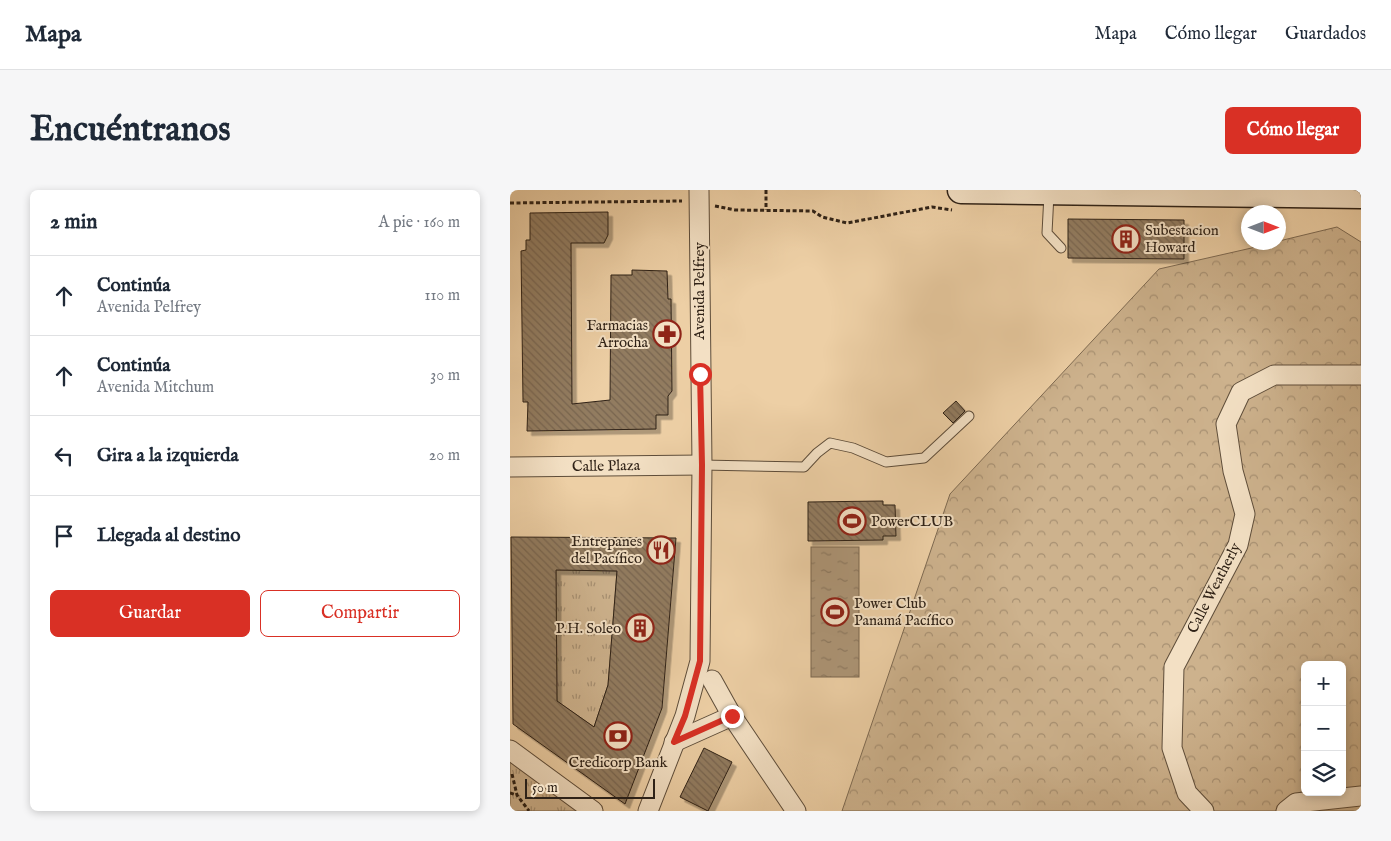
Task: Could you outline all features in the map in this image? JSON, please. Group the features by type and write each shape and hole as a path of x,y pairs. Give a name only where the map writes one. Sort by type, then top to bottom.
{"main road":[{"path":"957,200 1059,191 1361,195"}],"street":[{"name":"Avenida Pelfrey","path":"648,811 685,716 700,661 702,465 699,196"},
{"name":"Calle Weatherly","path":"1204,811 1187,793 1172,748 1174,667 1238,545 1245,514 1233,471 1226,424 1241,392 1274,375 1361,375"},
{"name":"Calle Plaza","path":"510,467 702,465"},
{"path":"712,680 732,716 796,811"},
{"path":"674,742 732,716"},
{"path":"511,751 593,811"},
{"path":"1286,811 1296,803 1361,796"}],"lane":[{"path":"1059,191 1047,233 1061,248"},
{"path":"702,465 804,467 830,443 853,448 886,462 924,458 969,416"}],"path":[{"path":"766,190 766,210"},
{"path":"510,202 699,196 736,210 813,211 822,217 847,223 932,207 957,200"},
{"path":"511,751 511,768 517,795 529,811"},
{"path":"510,793 517,795"}],"green space":[{"path":"1337,227 1361,242 1361,811 842,811 950,494 1159,269 1243,250 1286,250 1286,239"},
{"path":"556,570 617,571 608,685 594,727 557,701"},
{"path":"510,750 593,811 510,811"}],"water":[{"name":"Power Club Panamá Pacífico","path":"811,547 859,547 859,677 811,677"}],"building":[{"path":"608,212 608,235 604,243 571,243 572,404 610,400 611,275 632,275 632,270 667,271 668,299 671,299 672,391 668,396 668,415 656,415 656,429 527,431 528,402 523,402 521,251 526,250 526,240 530,240 530,213"},
{"name":"Subestacion Howard","path":"1068,219 1184,220 1184,259 1068,258"},
{"path":"956,401 965,411 953,423 943,413"},
{"name":"PowerCLUB","path":"883,501 883,505 895,505 896,536 883,536 883,540 808,541 808,502"},
{"name":"P.H. Soleo","path":"511,537 676,538 662,708 625,804 513,724","holes":["556,570 617,571 608,685 594,727 557,701"]},
{"path":"704,748 732,762 708,811 680,797"}],"place":[{"name":"Subestacion Howard","path":"1126,239"},
{"name":"Farmacias Arrocha","path":"667,334"},
{"name":"PowerCLUB","path":"852,521"},
{"name":"Entrepanes del Pacífico","path":"661,550"},
{"name":"Power Club Panamá Pacífico","path":"835,612"},
{"name":"P.H. Soleo","path":"640,628"},
{"name":"Credicorp Bank","path":"618,736"}],"route":[{"path":"700,374 702,465 700,661 685,716 674,742 732,716"}]}
